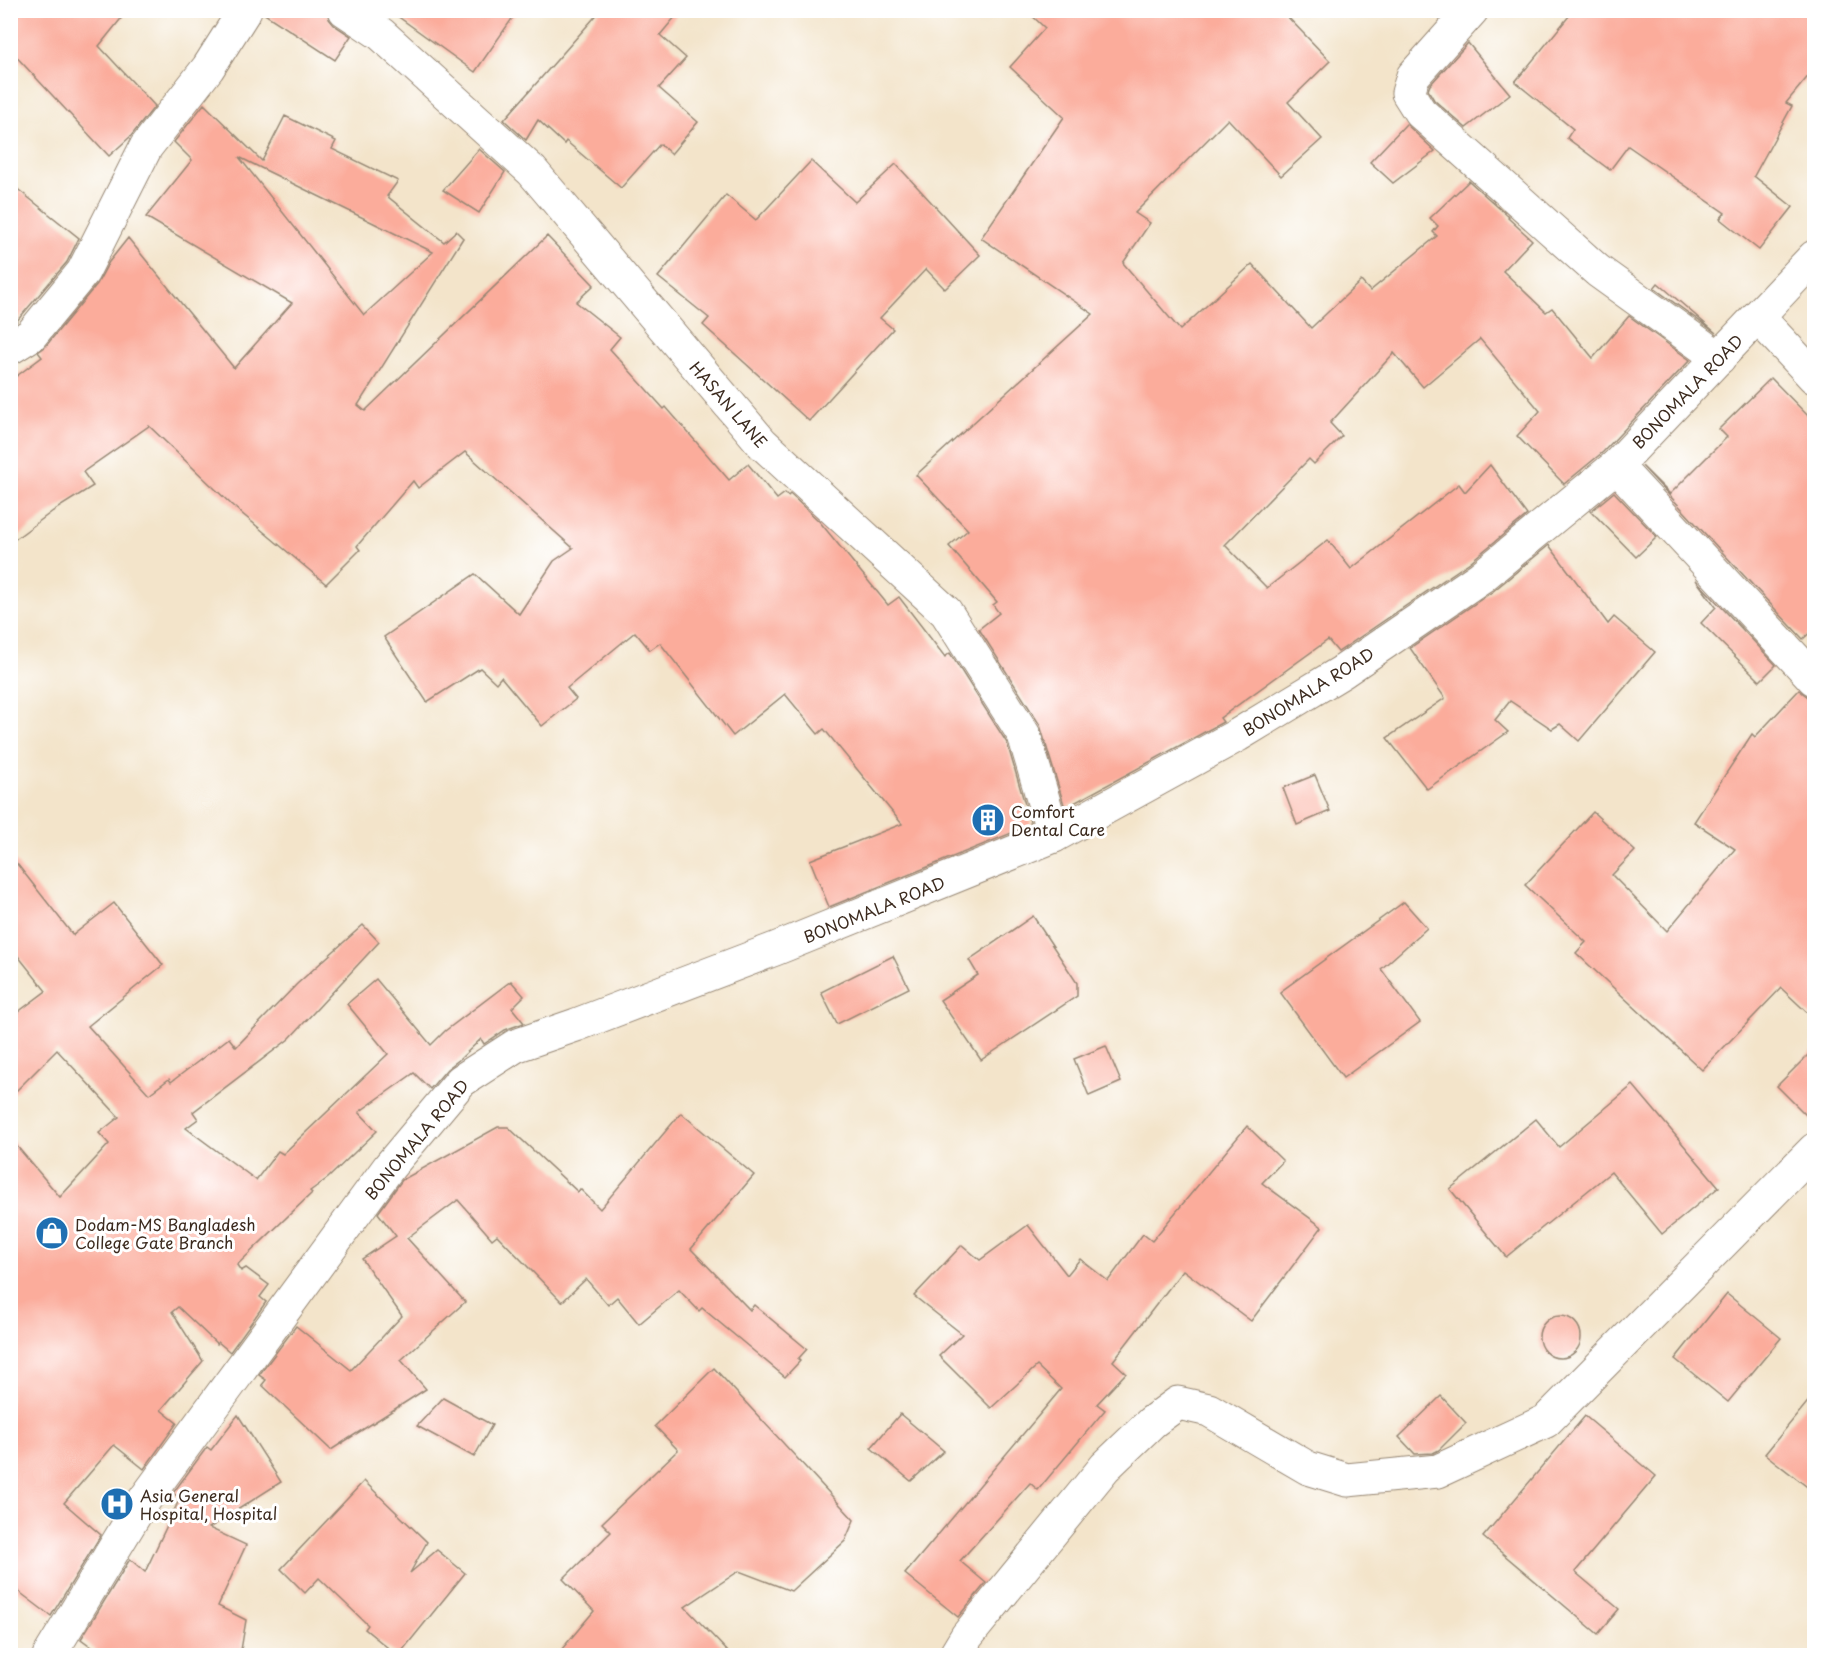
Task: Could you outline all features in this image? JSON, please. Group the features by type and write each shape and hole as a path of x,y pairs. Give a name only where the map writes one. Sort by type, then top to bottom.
{"street":[{"path":"10,348 31,335 83,272 146,147 208,68 245,10"},
{"name":"HASAN LANE","path":"345,10 381,34 532,171 762,443 946,612 1023,735 1054,836"},
{"path":"1472,10 1413,76 1408,93 1420,112 1598,272 1719,358"},
{"name":"BONOMALA ROAD","path":"49,1656 140,1506 389,1167 461,1081 514,1046 576,1025 775,949 1054,836 1238,735 1342,672 1481,577 1616,466 1815,257"},
{"path":"1758,317 1815,377"},
{"path":"1616,466 1815,680"},
{"path":"955,1656 967,1636 1106,1467 1152,1422 1178,1403 1209,1410 1308,1468 1347,1480 1438,1471 1546,1421 1815,1150"}],"building":[{"path":"10,10 128,10 99,46 155,106 131,136 109,156 10,50"},
{"path":"264,10 327,10 329,19 334,25 351,36 335,60 263,13"},
{"path":"389,10 518,10 475,72"},
{"path":"601,10 681,10 660,35 686,58 659,88 698,122 671,154 660,144 621,188 566,141 564,144 538,120 526,140 504,120"},
{"path":"1026,10 1281,10 1330,61 1288,102 1322,139 1281,176 1228,119 1135,213 1150,223 1123,263 1180,330 1252,264 1311,328 1361,281 1370,291 1437,236 1433,232 1438,226 1430,218 1469,181 1532,240 1503,271 1546,312 1552,308 1593,358 1629,316 1690,360 1603,452 1564,484 1517,436 1540,411 1480,339 1423,387 1394,353 1330,423 1342,436 1314,464 1309,459 1225,545 1267,588 1328,540 1351,569 1459,484 1465,492 1490,465 1527,515 1470,562 1338,652 1328,640 1220,718 1223,722 1065,808 1040,725 979,629 999,613 993,605 997,602 949,546 968,530 916,475 1093,314 981,238 1064,117 1010,67 1045,28"},
{"path":"1574,10 1815,10 1815,68 1786,103 1792,106 1754,176 1793,207 1759,250 1720,219 1725,213 1628,146 1610,170 1567,138 1573,129 1515,82"},
{"path":"1468,43 1510,94 1466,128 1434,100 1428,90"},
{"path":"204,104 262,161 285,116 336,141 332,149 398,181 387,196 444,242 456,231 463,238 358,405 365,411 547,236 594,285 576,302 620,337 610,349 664,409 666,407 729,480 748,464 777,499 785,493 788,496 790,494 819,521 888,605 899,597 945,657 950,653 1007,743 1031,825 829,907 810,860 902,824 824,729 818,734 785,694 733,736 660,643 650,650 635,632 567,688 576,699 542,726 501,677 496,683 480,668 427,702 384,637 475,574 519,614 554,561 573,548 465,452 418,488 413,481 357,546 360,550 326,584 234,507 149,426 83,472 93,486 53,511 10,543 10,381 42,357 38,352 45,347 97,284 109,262 128,238 234,368 292,303 146,217 192,160 174,142","holes":["239,157 433,252 364,315"]},
{"path":"1406,124 1435,151 1393,183 1370,162"},
{"path":"479,149 505,172 479,213 443,190"},
{"path":"811,161 855,202 896,164 980,255 945,289 926,269 880,318 893,329 809,421 703,325 709,318 658,277 726,195 756,220"},
{"path":"10,183 79,238 67,262 16,322 10,316"},
{"path":"1658,283 1716,333 1654,288"},
{"path":"1771,378 1815,423 1815,628 1803,639 1642,466 1670,494 1727,437 1719,429"},
{"path":"1614,492 1657,537 1636,557 1591,511"},
{"path":"1549,545 1608,624 1614,617 1655,652 1579,741 1560,724 1552,729 1510,701 1495,720 1508,732 1427,789 1387,738 1445,698 1410,648 1492,592"},
{"path":"1696,580 1776,665 1760,681 1701,623 1716,607"},
{"path":"1799,690 1808,697 1815,697 1815,1020 1781,988 1702,1070 1576,953 1586,942 1525,885 1593,812 1635,851 1612,875 1667,931 1735,849 1694,822 1752,734 1755,737"},
{"path":"1315,775 1330,811 1297,825 1283,788"},
{"path":"10,855 73,935 114,903 163,965 88,1026 149,1094 169,1079 171,1082 229,1038 236,1047 297,984 363,925 379,942 289,1039 193,1112 198,1119 186,1128 256,1180 278,1151 283,1154 388,1054 347,1004 376,979 431,1045 445,1031 511,981 524,996 512,1008 524,1023 505,1030 484,1044 481,1039 447,1069 430,1089 414,1073 359,1112 377,1131 328,1178 310,1191 312,1193 237,1265 241,1271 246,1268 269,1285 260,1297 266,1302 230,1352 218,1342 217,1344 178,1307 172,1312 203,1361 161,1410 177,1423 144,1469 114,1445 64,1503 101,1535 51,1616 10,1585 10,1138 60,1197 109,1144 99,1133 119,1117 57,1050 10,1097 10,1018 46,991 10,946"},
{"path":"1404,902 1427,928 1381,969 1420,1022 1343,1078 1280,992"},
{"path":"1033,916 1077,983 1077,996 981,1060 940,1000 978,975 969,960"},
{"path":"893,956 909,988 837,1024 821,992"},
{"path":"1106,1046 1121,1082 1089,1096 1074,1059"},
{"path":"1815,1048 1815,1124 1777,1086"},
{"path":"1633,1085 1719,1187 1662,1234 1611,1172 1506,1257 1450,1189 1536,1119 1559,1147"},
{"path":"681,1113 754,1175 691,1249 750,1310 754,1305 807,1349 798,1359 800,1361 785,1377 702,1308 699,1311 679,1290 639,1324 617,1297 608,1305 586,1279 562,1302 497,1235 492,1239 458,1200 407,1238 465,1302 401,1360 426,1389 331,1450 262,1385 266,1380 259,1375 296,1326 351,1370 402,1316 362,1259 396,1236 378,1213 402,1180 498,1127 508,1127 578,1192 580,1189 600,1209"},
{"path":"1247,1126 1283,1161 1262,1183 1322,1227 1251,1321 1183,1270 1113,1361 1126,1373 1097,1404 1105,1410 1038,1490 1030,1483 960,1561 986,1583 958,1617 905,1574 1061,1389 1037,1366 991,1408 939,1356 962,1334 914,1296 962,1245 980,1260 1028,1225 1067,1275 1080,1259 1108,1281 1143,1234 1152,1241"},
{"path":"1727,1294 1781,1338 1728,1402 1675,1359"},
{"path":"1560,1316 1568,1317 1575,1322 1580,1329 1580,1345 1575,1352 1568,1357 1560,1358 1552,1357 1545,1352 1540,1345 1539,1337 1540,1329 1545,1322 1552,1317"},
{"path":"714,1368 854,1520 845,1541 791,1591 739,1571 685,1607 732,1656 556,1656 594,1611 563,1579 611,1532 602,1523 678,1450 655,1426"},
{"path":"1815,1393 1815,1493 1765,1454"},
{"path":"1441,1396 1466,1423 1439,1450 1433,1453 1415,1454 1399,1437"},
{"path":"443,1398 492,1425 474,1457 417,1426"},
{"path":"900,1414 944,1451 911,1481 871,1448"},
{"path":"238,1415 281,1482 209,1528 246,1545 218,1606 246,1620 240,1656 104,1656 81,1639 130,1559 145,1572 180,1498 173,1493 207,1447 211,1450"},
{"path":"1585,1416 1656,1476 1575,1572 1619,1609 1598,1634 1483,1537"},
{"path":"364,1481 427,1542 410,1573 437,1550 465,1573 398,1656 365,1629 368,1625 319,1578 305,1593 281,1569"}],"place":[{"name":"Comfort Dental Care","path":"988,820"},
{"name":"Dodam-MS Bangladesh College Gate Branch","path":"52,1233"},
{"name":"Asia General Hospital, Hospital","path":"117,1504"}]}
